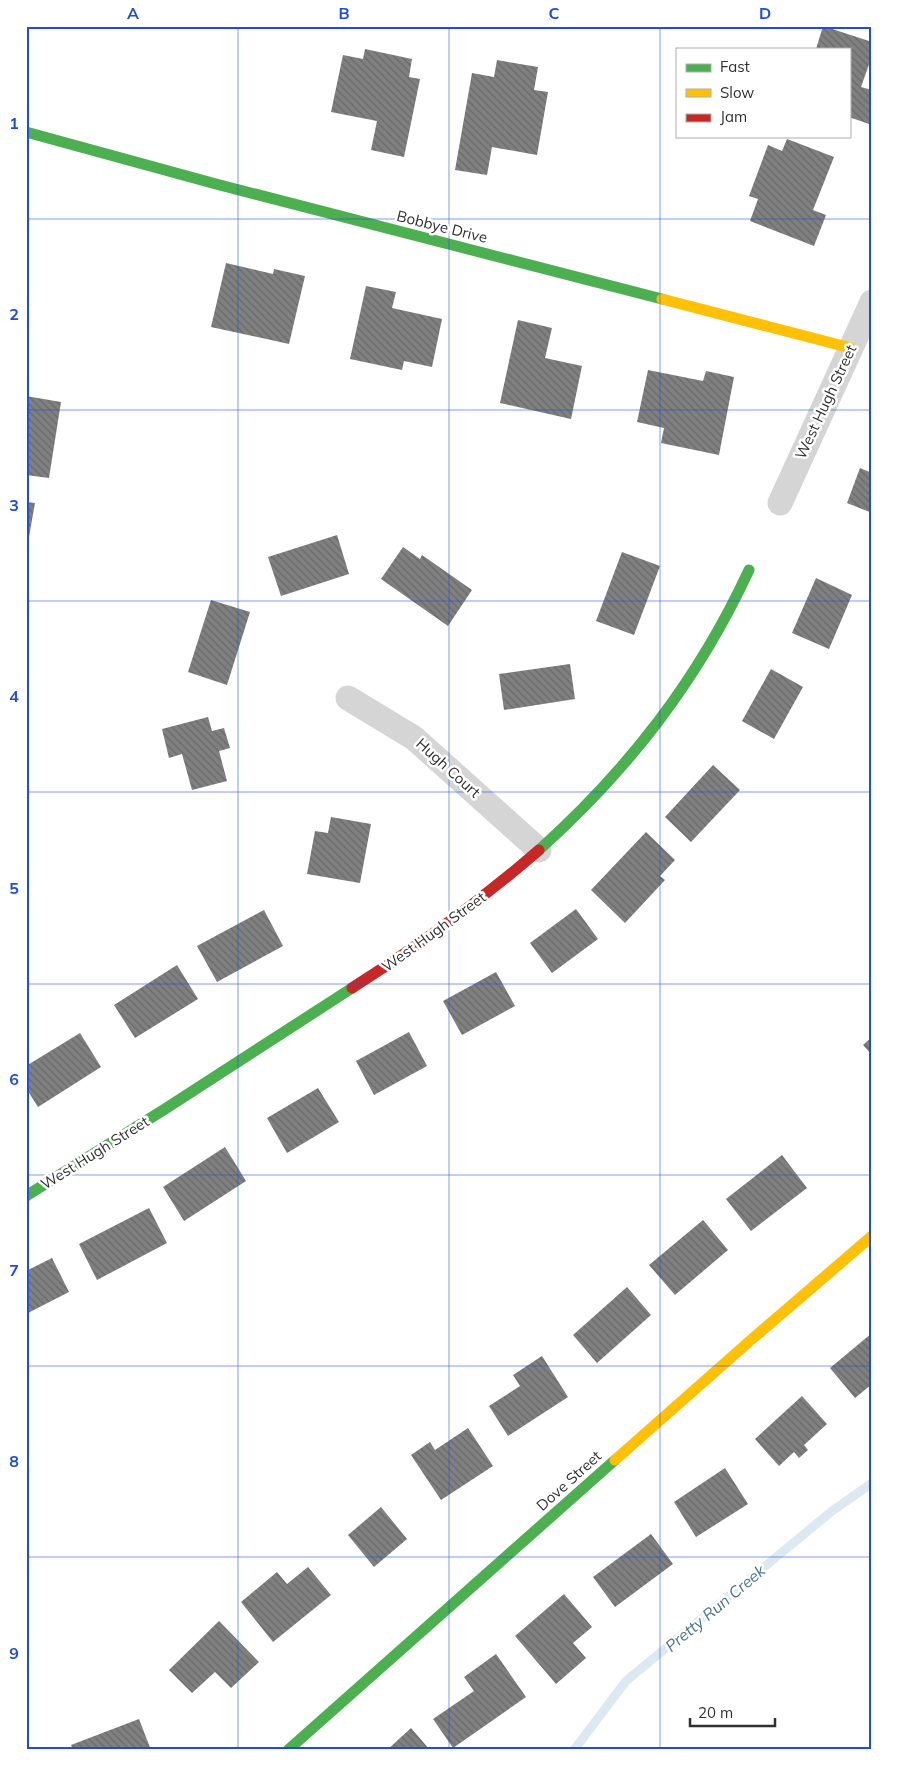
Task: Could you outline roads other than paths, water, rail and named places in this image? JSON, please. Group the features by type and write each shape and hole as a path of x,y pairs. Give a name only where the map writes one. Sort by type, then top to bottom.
{"street":[{"name":"Bobbye Drive","path":"26,132 216,184 851,348"},
{"name":"West Hugh Street","path":"780,502 872,302"},
{"name":"West Hugh Street","path":"26,1196 133,1130 306,1017 376,974 431,937 501,883 539,850 599,791 669,709 704,657 726,618 749,570"},
{"name":"Hugh Court","path":"348,698 414,738 539,850"},
{"name":"Dove Street","path":"288,1750 752,1338 872,1236"}],"waterway":[{"name":"Pretty Run Creek","path":"574,1750 626,1681 832,1511 872,1483"}]}
